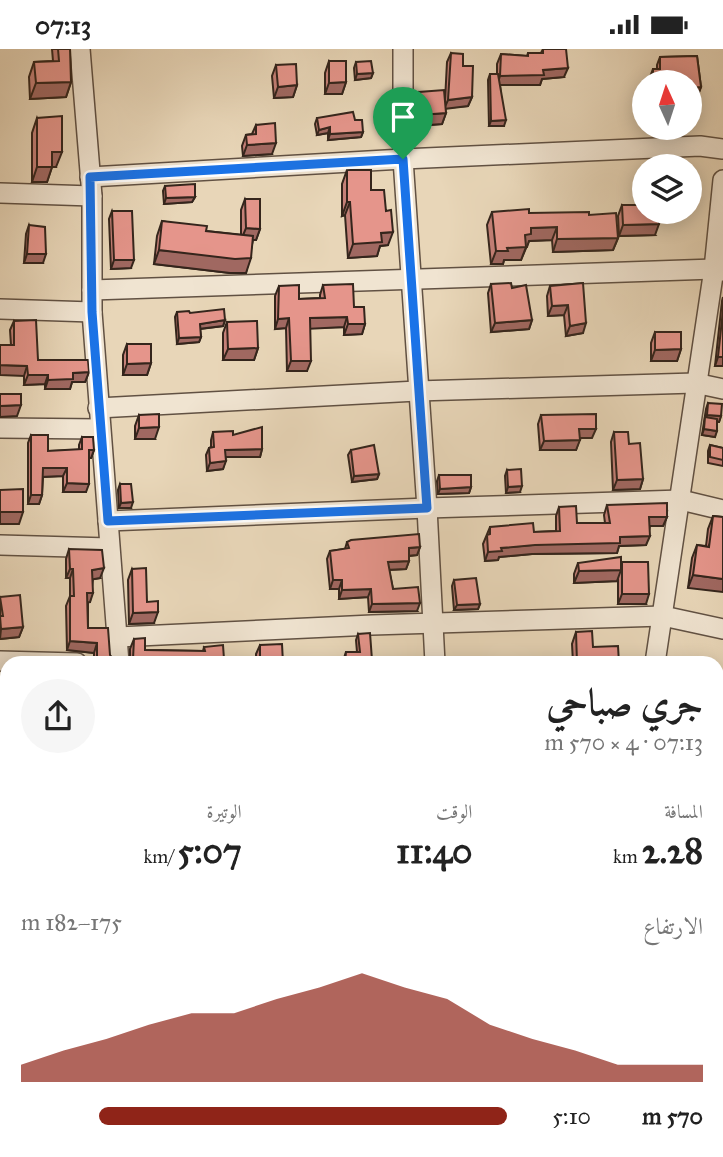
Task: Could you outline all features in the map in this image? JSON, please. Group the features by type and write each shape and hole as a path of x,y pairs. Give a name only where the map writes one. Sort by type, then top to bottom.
{"street":[{"path":"80,49 91,186 92,312 98,408 119,656"},
{"path":"403,49 403,159 434,656"},
{"path":"0,193 403,159 701,146 723,149"},
{"path":"656,656 681,500 695,383 718,270 723,180"},
{"path":"92,290 718,270"},
{"path":"0,309 92,312"},
{"path":"98,408 417,391 695,383 723,389"},
{"path":"0,428 100,429"},
{"path":"108,521 681,500 723,510"},
{"path":"0,545 109,548"},
{"path":"118,637 663,616 723,629"}],"building":[{"path":"58,49 70,49 71,82 36,83 34,62 59,61"},
{"path":"543,49 566,49 568,68 543,70 544,75 500,76 501,54 528,56 528,53 543,53"},
{"path":"451,53 463,54 463,66 473,66 472,97 448,100"},
{"path":"697,56 699,70 653,70 660,69 660,57"},
{"path":"329,61 346,61 346,82 329,83"},
{"path":"371,61 373,73 357,74 356,62"},
{"path":"296,64 297,85 278,87 276,65"},
{"path":"490,74 498,74 506,120 491,121"},
{"path":"444,90 446,113 420,115 419,92"},
{"path":"353,112 355,120 362,120 363,132 330,134 330,127 319,130 317,118"},
{"path":"62,116 62,152 52,152 52,167 37,167 37,118"},
{"path":"275,123 276,143 247,145 246,135 256,134 256,125"},
{"path":"347,170 371,170 371,190 384,190 386,211 391,210 393,232 381,233 382,242 353,244 350,202 347,202"},
{"path":"195,184 195,197 166,198 165,186"},
{"path":"245,199 260,199 260,229 246,228"},
{"path":"622,205 632,205 632,224 659,224 623,225"},
{"path":"529,209 529,213 616,213 618,238 557,239 557,227 531,228 531,234 525,235 526,247 496,251 492,212"},
{"path":"112,211 132,211 134,260 114,260"},
{"path":"162,221 207,226 206,231 253,236 251,258 235,259 159,250"},
{"path":"29,225 45,227 46,254 27,254"},
{"path":"511,283 512,288 526,285 532,320 495,323 491,284"},
{"path":"583,283 586,323 570,326 568,305 552,306 550,286"},
{"path":"353,284 354,307 364,307 365,324 348,324 347,317 310,318 311,361 291,361 289,318 278,319 279,286 299,285 299,299 325,298 323,285"},
{"path":"224,309 225,320 200,324 201,337 179,338 177,312"},
{"path":"723,310 723,357 718,357"},
{"path":"36,320 38,360 88,360 89,372 73,373 73,379 48,380 48,375 28,375 27,366 0,365 0,345 14,345 14,321"},
{"path":"257,321 258,348 228,349 227,322"},
{"path":"655,332 681,332 681,349 655,350"},
{"path":"127,344 151,344 151,363 127,364"},
{"path":"0,394 21,394 21,405 0,406"},
{"path":"708,403 722,404 721,416 707,415"},
{"path":"159,414 159,427 139,428 139,415"},
{"path":"596,414 596,429 579,429 580,440 544,441 541,415"},
{"path":"705,417 717,419 717,431 704,429"},
{"path":"262,427 262,449 225,450 226,461 210,463 209,448 214,447 213,432 233,431 233,435"},
{"path":"614,432 628,432 629,444 640,443 643,479 617,480"},
{"path":"31,435 48,435 48,451 82,449 82,437 93,437 94,450 89,450 89,484 67,483 67,468 43,468 42,495 31,495"},
{"path":"374,445 379,474 354,476 351,450"},
{"path":"710,445 723,448 723,460 710,457"},
{"path":"521,469 522,486 508,487 507,470"},
{"path":"439,475 471,475 471,487 440,489"},
{"path":"120,484 131,484 133,502 121,503"},
{"path":"23,489 23,512 0,512 0,490"},
{"path":"667,503 667,517 649,517 650,536 620,537 620,543 535,545 488,552 487,535 490,534 490,527 533,523 534,532 560,531 559,507 576,506 577,523 610,523 607,505"},
{"path":"713,516 723,517 723,579 693,575 697,545 709,547"},
{"path":"419,534 420,547 409,548 409,561 388,562 393,589 418,587 420,603 372,604 371,589 342,590 342,580 333,580 330,551 349,548 347,542 351,540"},
{"path":"69,549 102,550 104,568 92,570 93,593 87,593 88,628 108,628 111,656 97,656 97,643 70,641 70,596 74,596 73,569 70,569"},
{"path":"621,557 621,570 579,571 578,563"},
{"path":"622,562 648,562 649,594 622,594"},
{"path":"146,568 147,602 158,601 158,612 133,613 132,569"},
{"path":"476,578 480,604 457,605 454,580"},
{"path":"20,595 23,627 1,629 0,616 3,616 0,597"},
{"path":"592,631 593,647 618,646 619,656 577,656 576,632"},
{"path":"370,633 372,656 346,656 346,652 360,652 358,634"},
{"path":"145,638 145,650 205,651 204,647 223,645 224,656 133,656 134,639"},
{"path":"282,644 283,656 260,656 260,645"}],"route":[{"path":"403,159 427,508 108,521 92,312 90,177 403,159"}]}
